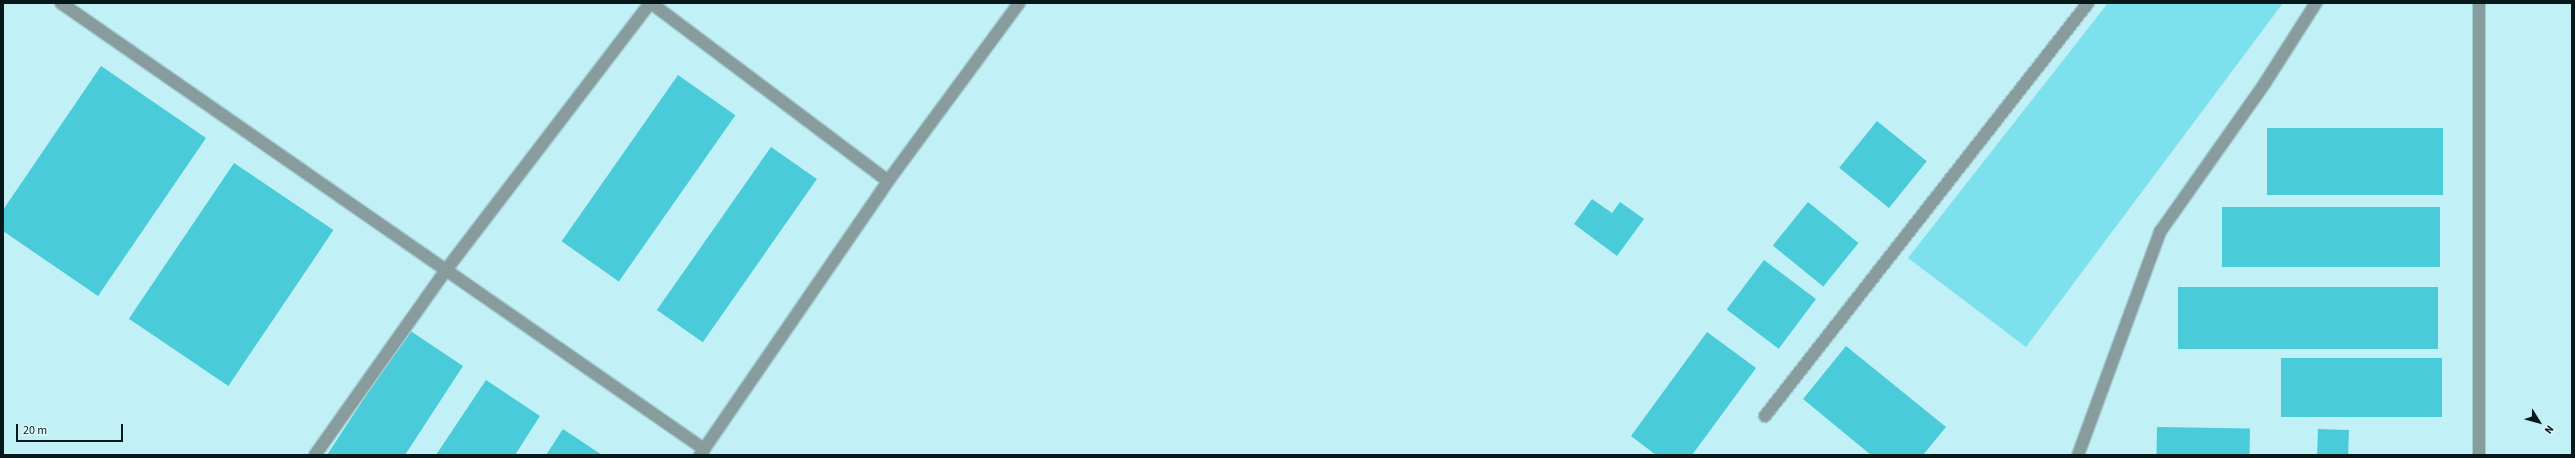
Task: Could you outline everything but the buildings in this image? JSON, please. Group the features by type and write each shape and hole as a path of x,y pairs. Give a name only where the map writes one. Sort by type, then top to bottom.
{"lane":[{"path":"60,3 446,270 702,452 888,181 1020,3"},
{"path":"315,455 446,270 650,3 888,181"},
{"path":"1765,416 2088,3"},
{"path":"2078,455 2160,232 2265,84 2316,3"},
{"path":"2479,3 2479,455"}],"shaded area":[{"path":"2108,3 2283,3 2026,347 1908,258"}]}
